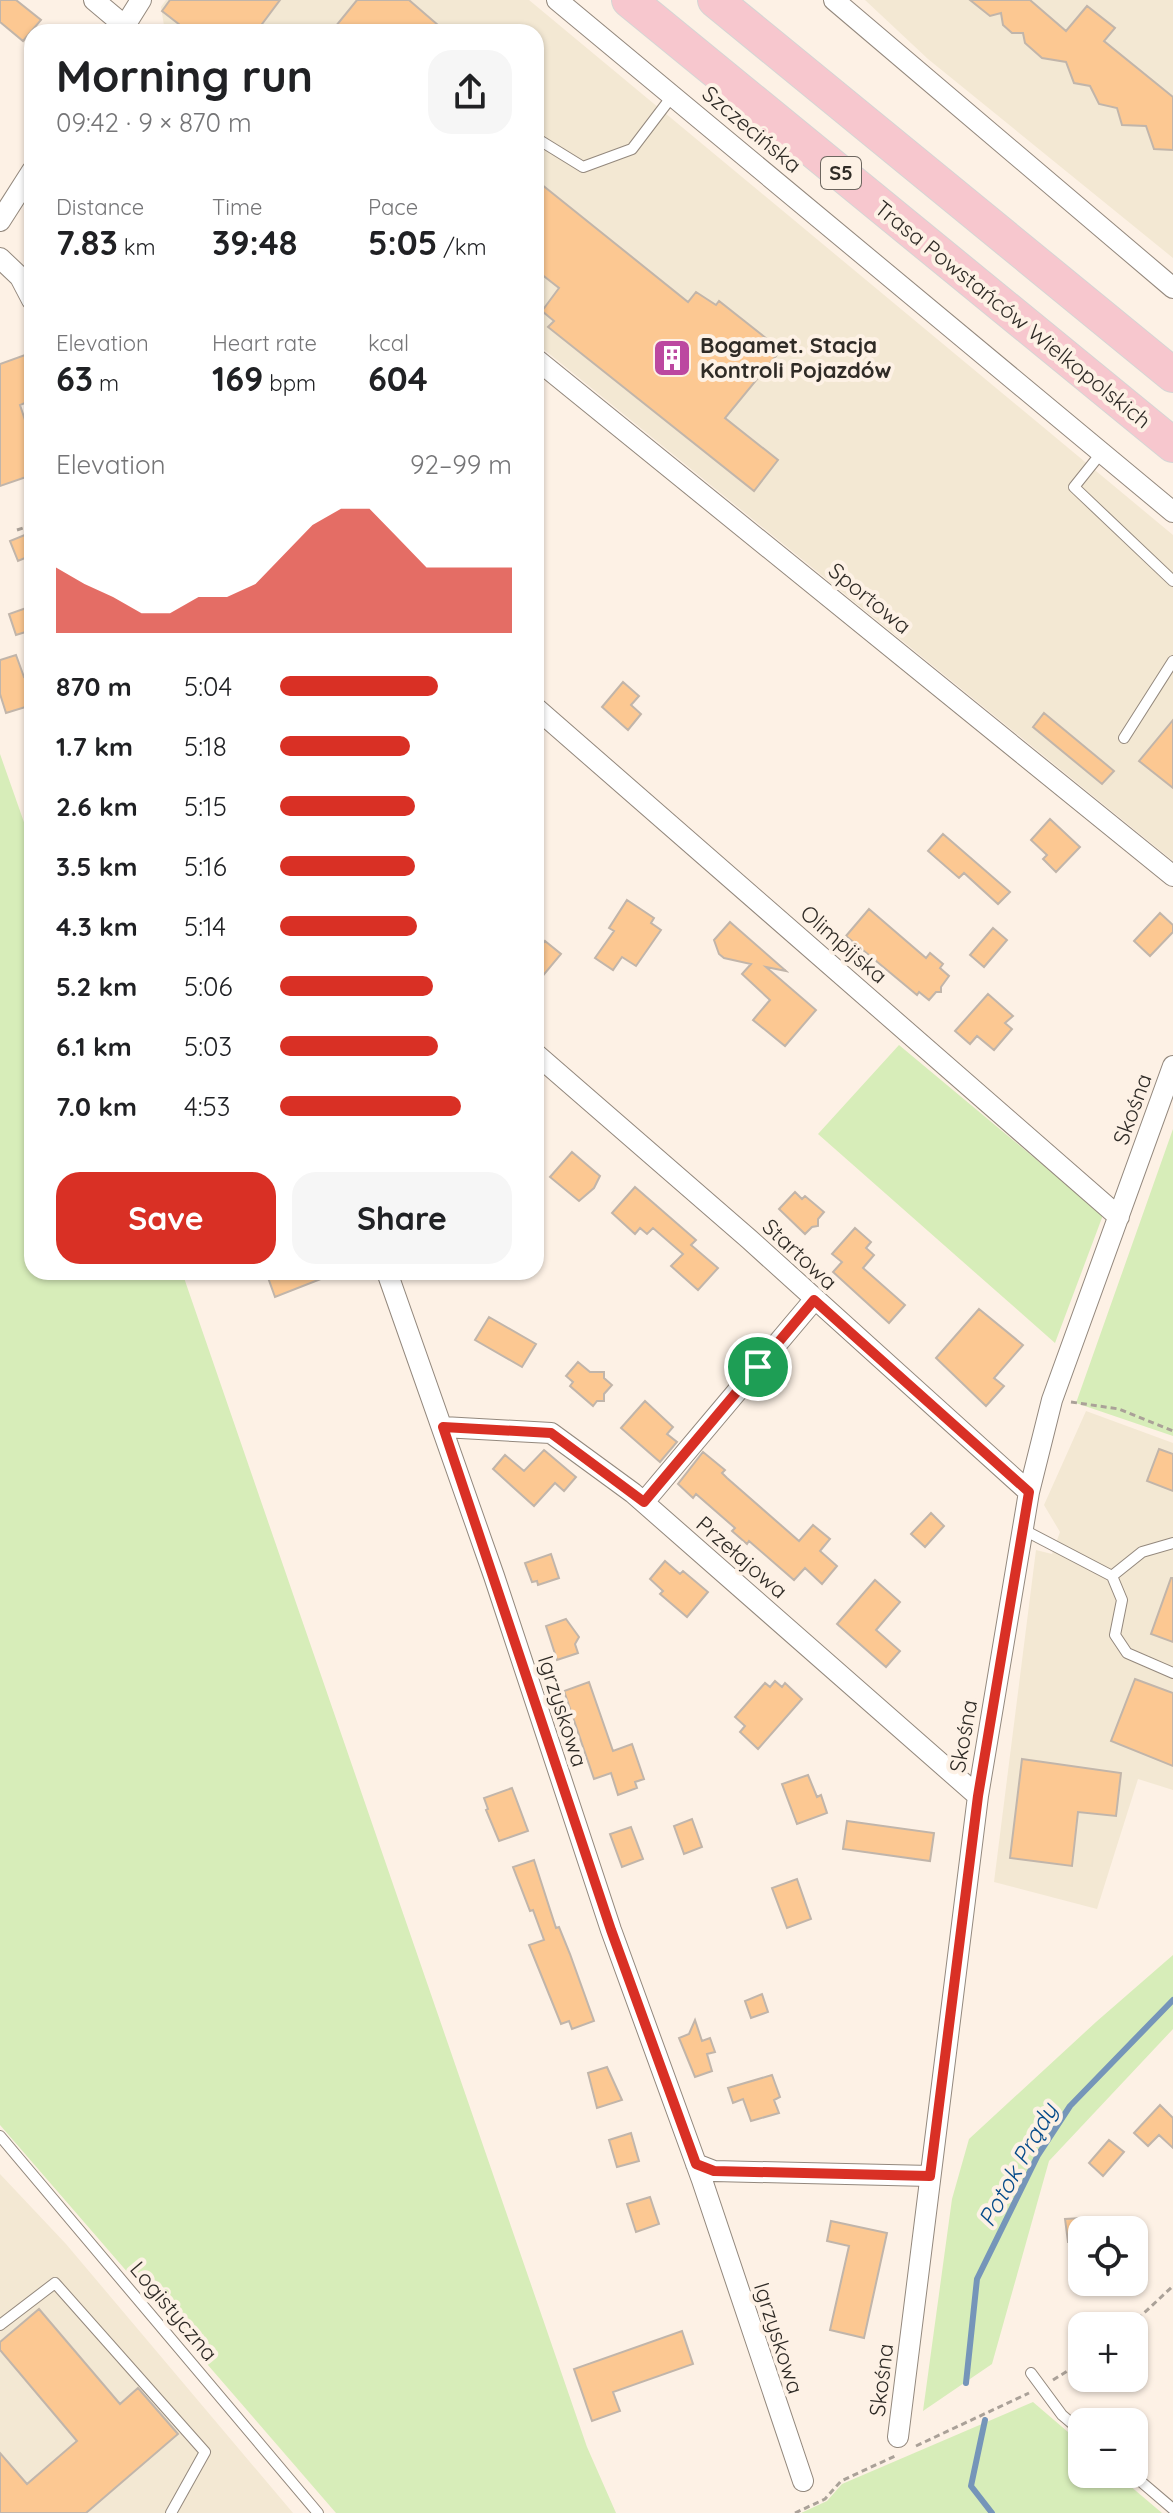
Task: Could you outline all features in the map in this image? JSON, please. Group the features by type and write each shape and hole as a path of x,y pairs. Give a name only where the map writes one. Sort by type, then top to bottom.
{"highway":[{"name":"Trasa Powstańców Wielkopolskich","path":"629,0 1173,445"},
{"name":"S5","path":"715,0 1173,375"}],"street":[{"path":"94,0 120,24"},
{"path":"129,24 141,0"},
{"name":"Szczecińska","path":"557,0 1173,512"},
{"path":"834,0 1173,288"},
{"path":"0,221 24,184"},
{"path":"0,258 24,285"},
{"name":"Sportowa","path":"544,365 1173,876"},
{"name":"Olimpijska","path":"544,715 1119,1217"},
{"name":"Startowa","path":"544,1061 1029,1492"},
{"name":"Skośna","path":"903,2446 930,2176 978,1796 1029,1492 1052,1400 1173,1066"},
{"name":"Igrzyskowa","path":"390,1280 443,1427 611,1930 696,2164 803,2481"},
{"path":"644,1502 814,1300"},
{"name":"Przełajowa","path":"443,1427 551,1433 644,1502 978,1796"},
{"path":"696,2164 714,2171 930,2176"}],"lane":[{"path":"544,143 583,167 632,149 673,95"},
{"path":"1102,452 1074,487 1173,581"},
{"path":"1124,738 1173,661"},
{"path":"1022,1529 1112,1576 1122,1600 1115,1635 1127,1653 1173,1673"},
{"path":"1112,1576 1142,1552 1173,1543"},
{"name":"Logistyczna","path":"0,2136 318,2513"},
{"path":"0,2325 55,2283 205,2452 171,2513"},
{"path":"1031,2373 1068,2420"},
{"path":"1148,2488 1173,2509"}],"path":[{"path":"17,530 24,528"},
{"path":"1052,1400 1119,1409 1173,1431"},
{"path":"1145,2312 1173,2286"},
{"path":"795,2513 825,2499 841,2481 903,2446 1040,2388 1068,2371"}],"shaded area":[{"path":"166,0 529,0 1173,535 1173,861 544,350 544,24 164,24 161,7"},
{"path":"865,0 1173,0 1173,258 928,59"},
{"path":"1086,1411 1173,1443 1173,1790 1138,1779 1097,1909 994,1882 1036,1550 1052,1554 1060,1532 1044,1505"},
{"path":"0,2174 66,2244 293,2513 0,2513"}],"green space":[{"path":"0,754 24,822 24,1280 185,1280 587,2447 616,2513 336,2513 0,2125"},
{"path":"899,1045 1103,1215 1055,1343 818,1134"},
{"path":"1173,1129 1173,1436 1076,1403"},
{"path":"1173,1955 1173,2029 1049,2161 992,2364 923,2411 952,2199 969,2139"},
{"path":"1033,2402 1068,2432 1068,2488 1133,2488 1162,2513 801,2513 827,2501 842,2484"}],"building":[{"path":"0,0 16,0 41,20 38,24 24,24 23,41 0,22"},
{"path":"170,0 280,0 262,24 179,24 162,11"},
{"path":"357,0 409,0 437,24 338,24"},
{"path":"970,0 1030,0 1066,31 1087,6 1115,28 1104,41 1173,97 1173,150 1154,149 1146,126 1122,125 1117,108 1099,104 1090,86 1074,83 1066,62 1042,58 1025,43 1023,33 1012,33 1003,25 1001,13 990,16"},
{"path":"544,186 688,302 696,292 716,305 719,301 781,350 725,418 778,460 754,491 548,327 554,321 544,313 544,308 559,288 544,276"},
{"path":"24,355 24,403 20,405 24,417 24,478 0,486 0,364"},
{"path":"24,535 24,558 18,561 10,541"},
{"path":"24,609 24,632 16,635 9,614"},
{"path":"16,655 24,677 24,707 6,713 0,694 0,660"},
{"path":"623,682 639,696 631,705 641,714 628,730 602,707"},
{"path":"1044,713 1114,771 1102,784 1033,727"},
{"path":"1173,720 1173,788 1139,761"},
{"path":"1050,819 1080,847 1056,872 1043,859 1047,855 1031,840"},
{"path":"943,834 1010,892 998,904 964,873 959,878 928,851"},
{"path":"627,900 654,918 651,923 661,930 636,966 622,957 613,970 595,958 614,931 609,928"},
{"path":"869,909 926,958 930,953 943,964 940,968 949,976 941,992 936,992 929,1000 919,992 917,995 846,936"},
{"path":"1160,913 1173,925 1173,932 1150,956 1134,941"},
{"path":"730,922 786,971 766,967 816,1010 785,1046 753,1020 770,1000 742,974 751,964 719,954 714,940"},
{"path":"993,928 1007,940 984,967 970,955"},
{"path":"544,942 561,954 544,974"},
{"path":"988,994 1013,1016 1005,1023 1012,1029 994,1050 977,1036 970,1044 955,1031"},
{"path":"572,1152 600,1176 594,1188 579,1201 550,1177"},
{"path":"635,1187 696,1240 691,1245 718,1268 698,1290 671,1266 683,1254 653,1228 647,1234 640,1228 635,1234 612,1213"},
{"path":"795,1192 824,1212 818,1219 818,1226 805,1234 779,1209"},
{"path":"855,1228 871,1242 866,1248 874,1255 863,1268 905,1305 889,1323 833,1272 842,1262 832,1254"},
{"path":"269,1280 318,1280 275,1297"},
{"path":"979,1309 1023,1345 994,1378 1004,1386 986,1406 936,1358"},
{"path":"489,1317 536,1344 522,1367 475,1340"},
{"path":"578,1362 590,1372 604,1372 604,1378 612,1385 604,1394 604,1401 597,1401 593,1406 570,1386 573,1382 566,1376"},
{"path":"645,1401 673,1427 667,1434 677,1442 660,1462 621,1428"},
{"path":"1159,1449 1173,1454 1173,1491 1147,1481"},
{"path":"544,1450 576,1477 564,1491 555,1483 534,1506 493,1469 505,1455 524,1471"},
{"path":"703,1452 725,1470 722,1473 727,1478 799,1541 813,1525 830,1539 820,1551 837,1566 822,1584 805,1568 794,1580 749,1541 747,1544 732,1531 735,1528 696,1494 693,1498 678,1484"},
{"path":"931,1513 944,1526 925,1547 911,1534"},
{"path":"551,1554 559,1578 538,1585 537,1581 532,1582 525,1563"},
{"path":"665,1561 680,1574 683,1571 708,1592 687,1617 660,1594 663,1591 650,1579"},
{"path":"1173,1578 1173,1642 1151,1634"},
{"path":"875,1580 900,1602 876,1630 900,1651 886,1667 837,1624"},
{"path":"566,1619 579,1637 575,1644 578,1653 557,1660 546,1626"},
{"path":"1135,1679 1173,1693 1173,1766 1111,1741"},
{"path":"775,1681 782,1687 785,1683 802,1699 758,1749 740,1732 745,1726 735,1717 765,1683 770,1687"},
{"path":"589,1682 613,1751 632,1744 644,1779 635,1782 637,1788 618,1795 611,1773 594,1779 564,1691"},
{"path":"1022,1759 1121,1773 1116,1816 1078,1812 1072,1866 1010,1858"},
{"path":"808,1775 817,1797 821,1795 827,1813 797,1824 782,1784"},
{"path":"512,1788 528,1831 499,1841 484,1798"},
{"path":"692,1819 702,1847 684,1854 674,1826"},
{"path":"847,1821 934,1833 930,1861 843,1849"},
{"path":"631,1827 643,1859 622,1867 610,1834"},
{"path":"534,1860 556,1928 559,1927 594,2021 572,2029 569,2021 561,2024 529,1945 544,1940 513,1867"},
{"path":"797,1879 811,1919 787,1928 772,1888"},
{"path":"762,1994 768,2012 751,2018 745,2001"},
{"path":"695,2020 702,2041 710,2038 715,2052 707,2054 712,2071 695,2077 679,2038 689,2034"},
{"path":"607,2067 622,2100 597,2108 588,2073"},
{"path":"772,2075 780,2097 774,2100 779,2113 751,2121 743,2099 733,2103 728,2088"},
{"path":"1160,2105 1173,2118 1173,2148 1159,2135 1148,2146 1134,2133"},
{"path":"631,2133 639,2161 617,2167 609,2140"},
{"path":"1109,2140 1124,2152 1103,2176 1089,2163"},
{"path":"650,2197 659,2224 636,2232 627,2204"},
{"path":"831,2221 887,2233 864,2338 830,2330 849,2246 827,2241"},
{"path":"39,2309 120,2404 138,2388 178,2434 86,2513 0,2513 0,2453 27,2484 77,2441 0,2350 0,2342"},
{"path":"682,2331 693,2364 613,2392 620,2411 592,2421 574,2369"}],"waterway":[{"name":"Potok Prądy","path":"966,2383 977,2279 1038,2155 1070,2106 1173,2000"},
{"name":"Potok Prądy","path":"985,2420 971,2486 992,2513"}],"place":[{"name":"Bogamet. Stacja Kontroli Pojazdów","path":"672,358"}],"route":[{"path":"814,1300 1029,1492 978,1796 930,2176 714,2171 696,2164 611,1930 443,1427 551,1433 644,1502 758,1367 814,1300"}]}
